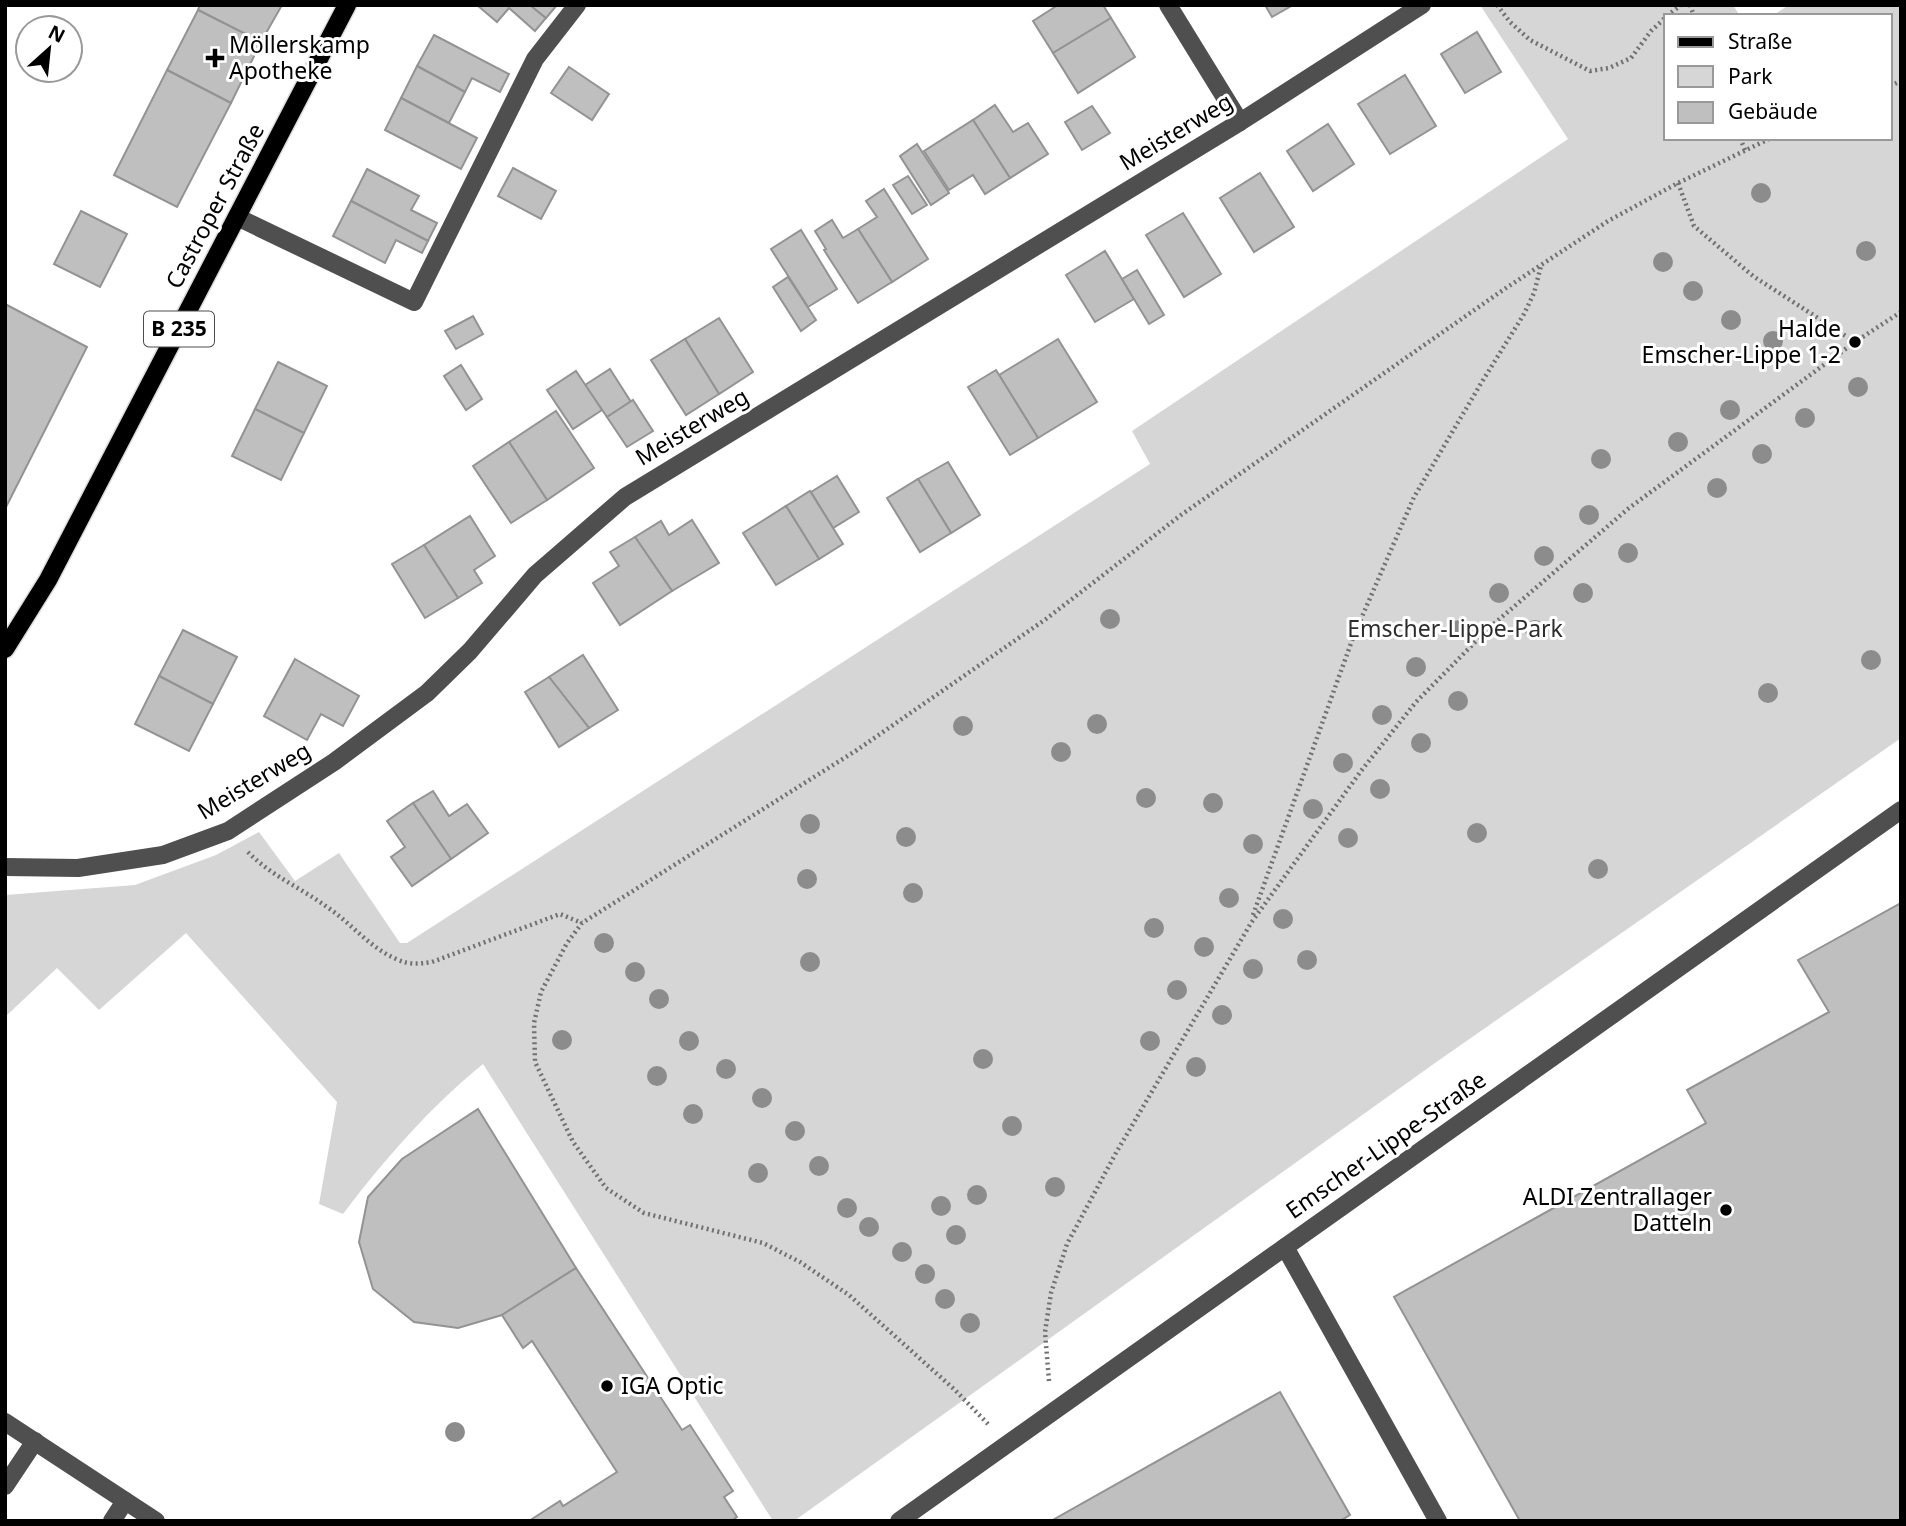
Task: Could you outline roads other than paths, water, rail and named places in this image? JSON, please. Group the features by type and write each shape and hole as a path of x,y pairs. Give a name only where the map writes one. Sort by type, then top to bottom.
{"main road":[{"name":"Castroper Straße","path":"5,649 48,580 347,5"}],"street":[{"path":"237,216 414,302 535,59 577,5"},
{"path":"1168,5 1240,122"},
{"name":"Meisterweg","path":"5,867 78,868 163,855 228,831 334,762 427,692 470,651 535,575 625,497 1240,122 1422,5"},
{"name":"Emscher-Lippe-Straße","path":"899,1521 1901,810"},
{"path":"1285,1247 1438,1521"},
{"path":"5,1422 156,1521"},
{"path":"5,1486 35,1441"},
{"path":"113,1521 125,1500"}],"place":[{"name":"Möllerskamp Apotheke","path":"215,58"},
{"name":"Halde Emscher-Lippe 1-2","path":"1855,342"},
{"name":"ALDI Zentrallager Datteln","path":"1726,1210"},
{"name":"IGA Optic","path":"607,1386"}],"park label":[{"name":"Emscher-Lippe-Park","path":"1455,629"}]}
